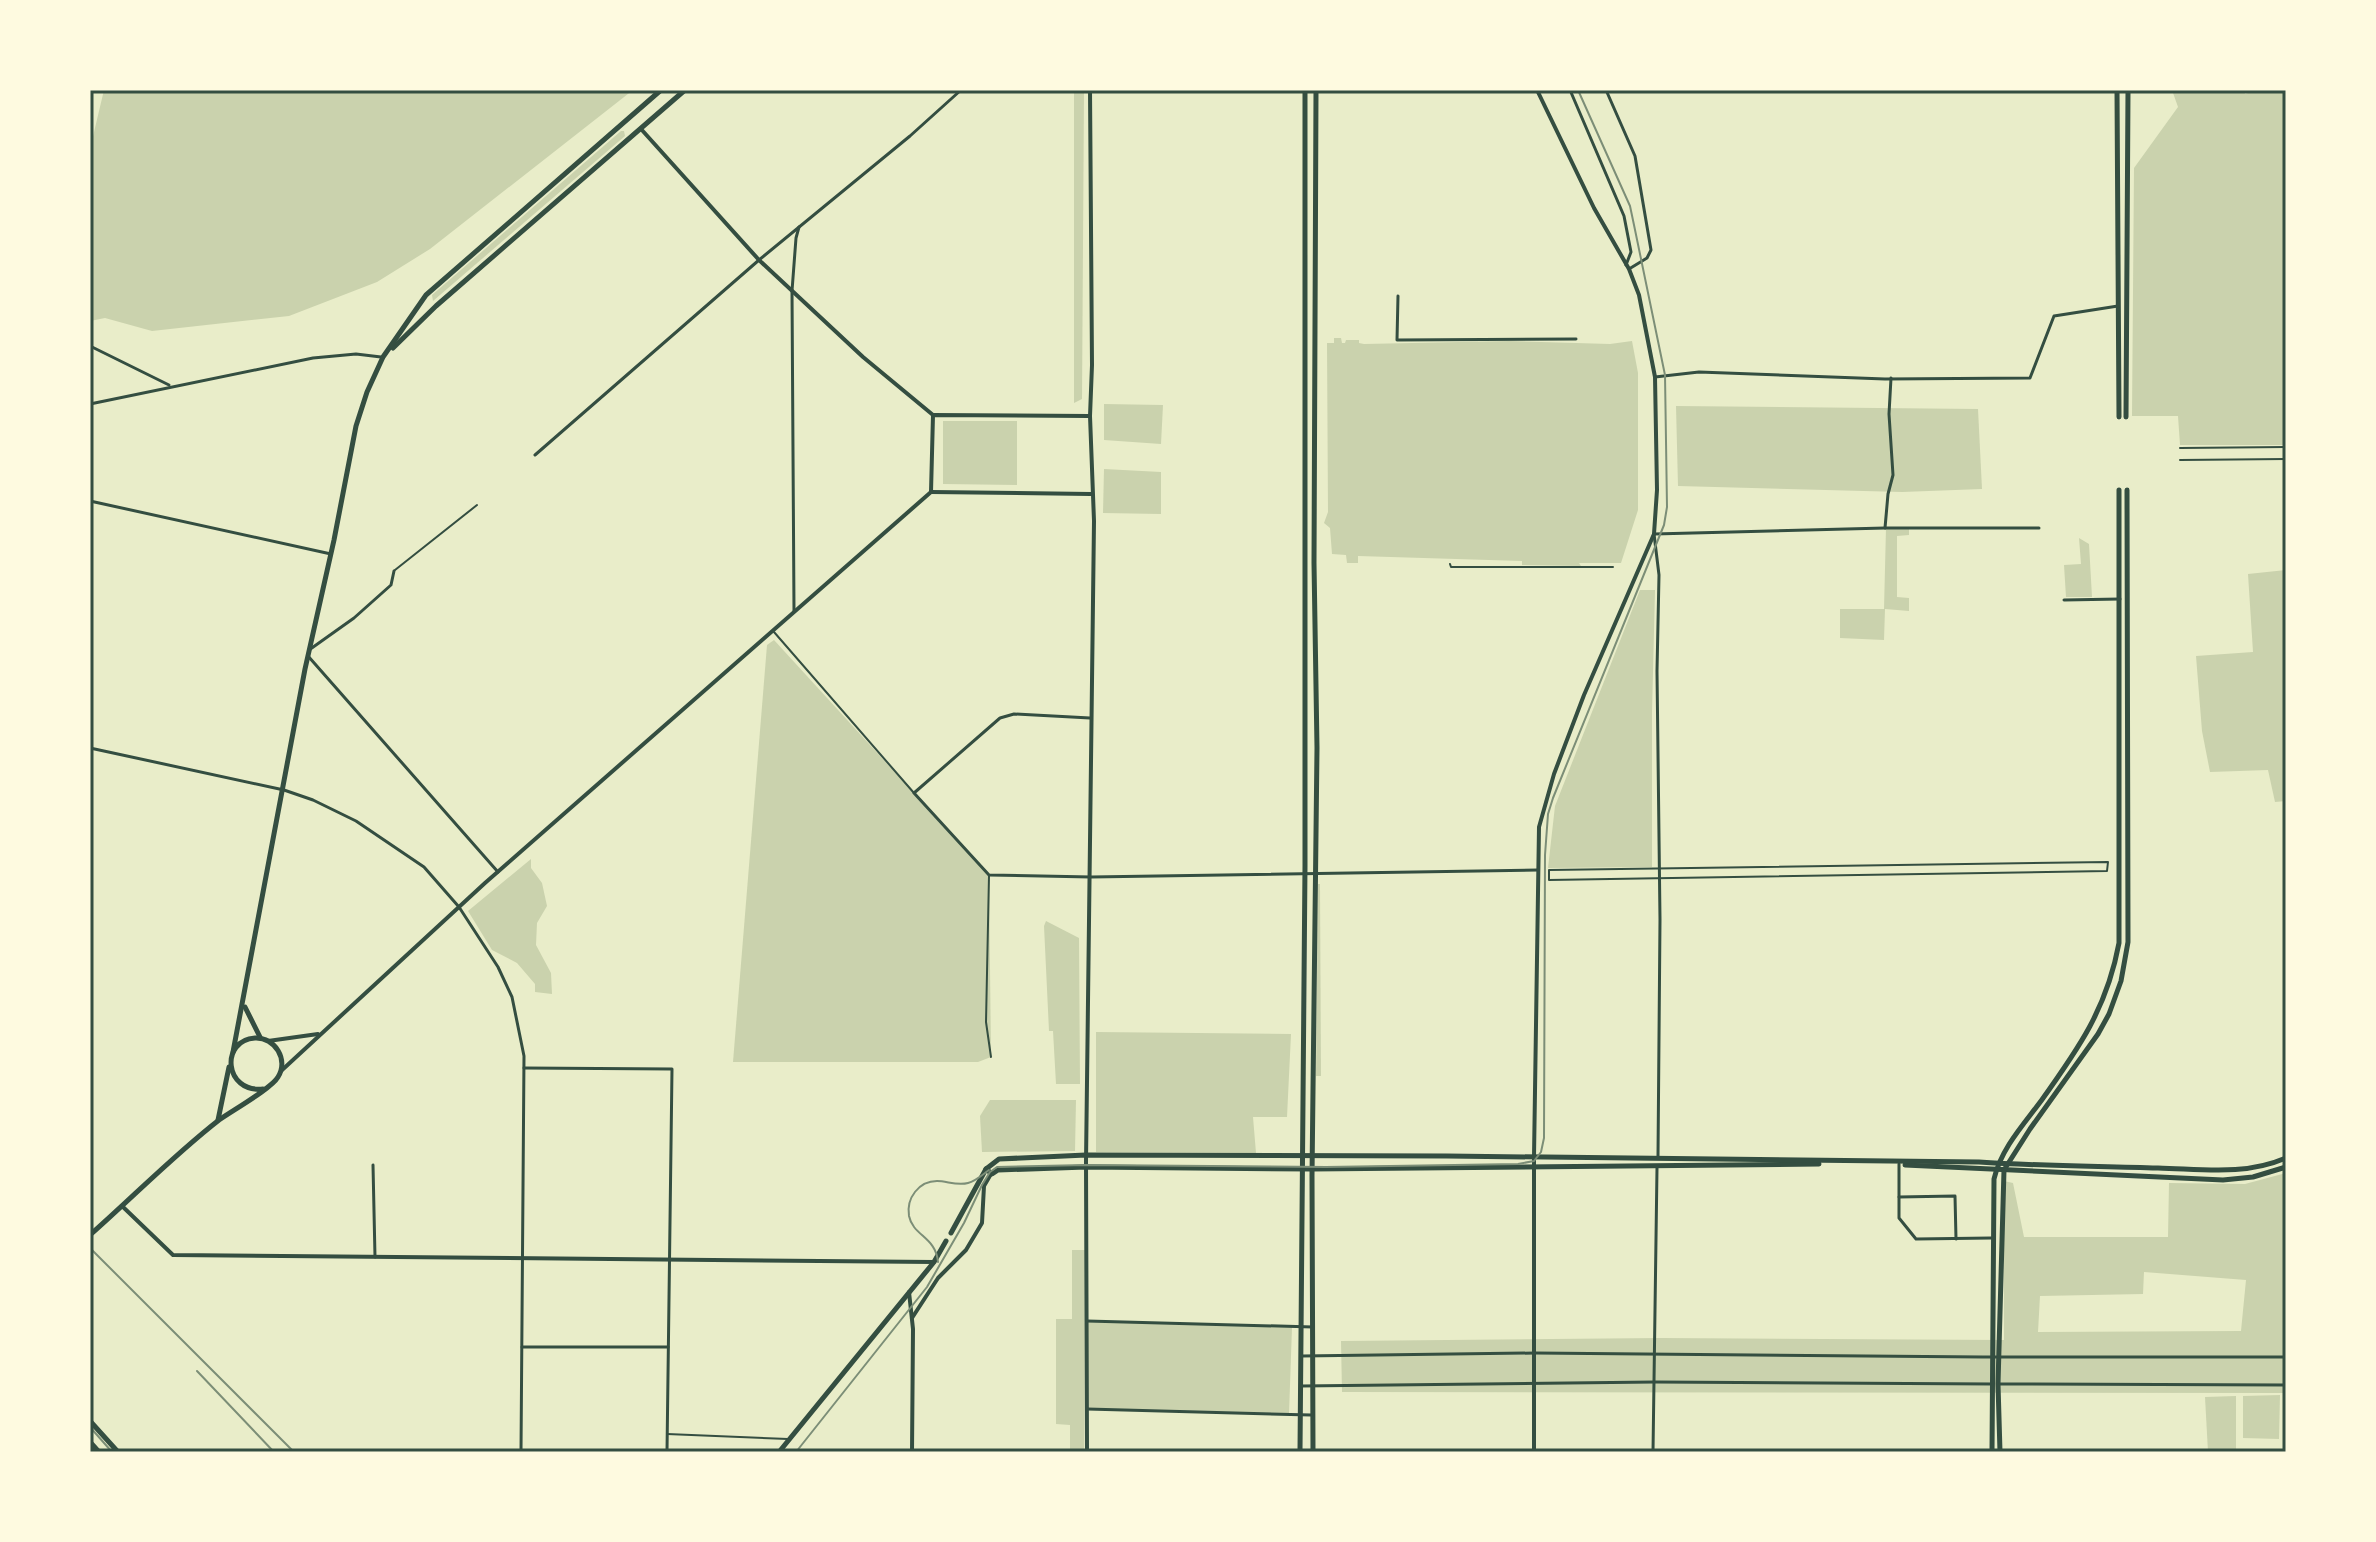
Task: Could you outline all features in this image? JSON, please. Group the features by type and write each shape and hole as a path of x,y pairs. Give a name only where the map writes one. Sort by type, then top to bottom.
{"main road":[{"path":"218,1121 244,1005 309,653 356,426 367,392 383,357 426,295 661,90"},
{"path":"383,357 436,306 685,90"},
{"path":"1300,1452 1305,872 1305,90"},
{"path":"1313,1452 1316,90"},
{"path":"2117,90 2122,417 2127,307 2128,90"},
{"path":"631,117 640,128"},
{"path":"2118,294 2123,297 2127,294"},
{"path":"2118,306 2122,301 2127,307"},
{"path":"1305,333 1315,334"},
{"path":"1992,1452 1995,1357 1992,1238 1998,1166 2082,1043 2114,969 2120,919 2119,490"},
{"path":"1995,1357 2004,1170 2098,1034 2118,990 2128,942 2127,490"},
{"path":"1305,515 1314,501"},
{"path":"2114,969 2118,974 2123,973"},
{"path":"2109,986 2115,985 2118,990"},
{"path":"244,1005 260,1038"},
{"path":"90,1235 218,1121 271,1085 281,1071 280,1053 268,1041 260,1038 245,1041 233,1052"},
{"path":"231,1060 233,1075 239,1083 255,1090 263,1089"},
{"path":"951,1233 999,1159 1086,1155 1534,1157 1657,1162 1998,1166 2007,1163 2020,1166 2224,1171 2286,1158"},
{"path":"989,1171 1086,1167 1312,1169 1657,1162 1998,1166 2004,1170 2223,1180 2253,1177 2286,1167"},
{"path":"779,1452 934,1262 946,1241"},
{"path":"1995,1384 2000,1452"},
{"path":"90,1421 118,1452"},
{"path":"90,1442 99,1452"}],"street":[{"path":"535,455 961,90"},
{"path":"1087,1452 1086,1155 1094,521 1090,416 1090,90"},
{"path":"1537,90 1639,295 1655,377 1657,490 1654,534 1659,575 1660,877 1653,1452"},
{"path":"1570,90 1624,216 1631,252 1627,267"},
{"path":"1606,90 1635,156 1651,250 1647,258 1627,267"},
{"path":"640,128 759,260 863,357 933,415 1090,416"},
{"path":"794,612 792,291 799,227"},
{"path":"1398,296 1397,340 1576,339"},
{"path":"1655,377 1699,372 1891,378 2030,378 2054,316 2118,306"},
{"path":"90,346 171,386"},
{"path":"90,404 313,358 356,354 383,357"},
{"path":"1885,528 1893,475 1889,414 1891,378"},
{"path":"931,492 933,415"},
{"path":"2180,448 2286,447"},
{"path":"2180,460 2286,459"},
{"path":"281,1071 498,872 931,492 1091,494"},
{"path":"90,501 331,554"},
{"path":"477,505 394,571 391,585 309,653 498,872"},
{"path":"1654,534 2039,528"},
{"path":"1534,1452 1539,827 1554,774 1584,695 1654,534"},
{"path":"1450,564 1451,567 1613,567"},
{"path":"2064,600 2120,599"},
{"path":"773,632 989,875 986,1022 991,1057"},
{"path":"914,793 1000,718 1014,714 1092,718"},
{"path":"90,748 284,790 335,809 424,867 459,907 498,967 512,997 524,1056 521,1452"},
{"path":"989,875 1091,877 2108,862 2107,871 1538,880"},
{"path":"1549,870 1549,880"},
{"path":"268,1041 320,1033"},
{"path":"524,1068 672,1069 667,1452"},
{"path":"1899,1164 1899,1218 1916,1239 1992,1238"},
{"path":"373,1165 375,1257"},
{"path":"912,1318 938,1278 966,1250 982,1223 984,1186 989,1171"},
{"path":"1899,1197 1955,1196 1956,1239"},
{"path":"122,1206 173,1255 934,1262"},
{"path":"909,1290 912,1318 912,1452"},
{"path":"1087,1321 1313,1327"},
{"path":"522,1347 668,1347"},
{"path":"1301,1356 1656,1353 2286,1357"},
{"path":"1301,1386 1655,1382 2286,1385"},
{"path":"1087,1409 1313,1415"},
{"path":"667,1434 789,1439"}],"green space":[{"path":"104,90 633,90 430,249 377,282 289,316 152,331 105,318 90,321 90,149"},
{"path":"1074,90 1084,90 1082,399 1074,403"},
{"path":"2172,90 2244,90 2245,94 2258,90 2286,90 2286,445 2180,445 2178,416 2132,416 2134,168 2178,107"},
{"path":"621,131 625,136 433,301 432,295"},
{"path":"1334,338 1341,338 1342,343 1359,340 1364,344 1509,341 1610,344 1632,341 1638,373 1638,510 1621,563 1522,565 1522,561 1358,556 1358,563 1347,563 1346,555 1332,554 1330,528 1324,523 1328,512 1327,343 1334,343"},
{"path":"1104,404 1163,405 1161,444 1104,440"},
{"path":"1676,406 1978,409 1982,489 1902,492 1678,486"},
{"path":"943,421 1017,421 1017,485 943,484"},
{"path":"1104,469 1161,472 1161,514 1103,513"},
{"path":"1886,528 1909,529 1909,535 1897,536 1897,597 1909,598 1909,611 1885,609 1884,640 1840,638 1840,609 1884,609"},
{"path":"2079,538 2089,544 2092,597 2066,597 2064,565 2081,564"},
{"path":"2286,570 2286,801 2275,802 2268,770 2210,772 2202,731 2196,656 2253,652 2248,574"},
{"path":"1640,590 1655,590 1652,867 1548,868 1555,806"},
{"path":"774,640 989,875 991,1057 978,1062 733,1062 767,645"},
{"path":"531,859 531,868 542,883 547,906 537,923 536,945 551,973 552,994 535,992 535,984 517,963 492,950 468,911"},
{"path":"1320,884 1321,1076 1316,1076"},
{"path":"1046,921 1079,938 1080,1084 1056,1084 1053,1031 1049,1031"},
{"path":"1096,1032 1291,1034 1287,1117 1253,1117 1256,1153 1096,1152"},
{"path":"990,1100 1076,1100 1075,1151 982,1152 980,1116"},
{"path":"2286,1173 2286,1393 1342,1392 1341,1341 1661,1338 2004,1340 2004,1181 2013,1183 2024,1237 2168,1237 2169,1183 2245,1184","holes":["2144,1272 2246,1280 2241,1331 2038,1332 2040,1296 2143,1294"]},
{"path":"1072,1250 1085,1250 1084,1452 1070,1452 1070,1425 1056,1424 1056,1319 1072,1319"},
{"path":"1087,1321 1292,1327 1289,1414 1087,1409"},
{"path":"2280,1395 2279,1439 2243,1438 2243,1396"},
{"path":"2236,1396 2236,1452 2208,1452 2205,1397"}],"tram line":[{"path":"796,1452 927,1287 982,1185 997,1167 1518,1164 1534,1161 1541,1152 1544,1138 1545,855 1548,814 1664,525 1667,507 1665,375 1630,206 1578,90"},
{"path":"938,1262 933,1247 911,1223 909,1209 912,1197 925,1184 941,1181 968,1183 989,1170"},
{"path":"90,1427 112,1452"}],"railway":[{"path":"90,1248 294,1452"},
{"path":"197,1371 274,1452"}]}
